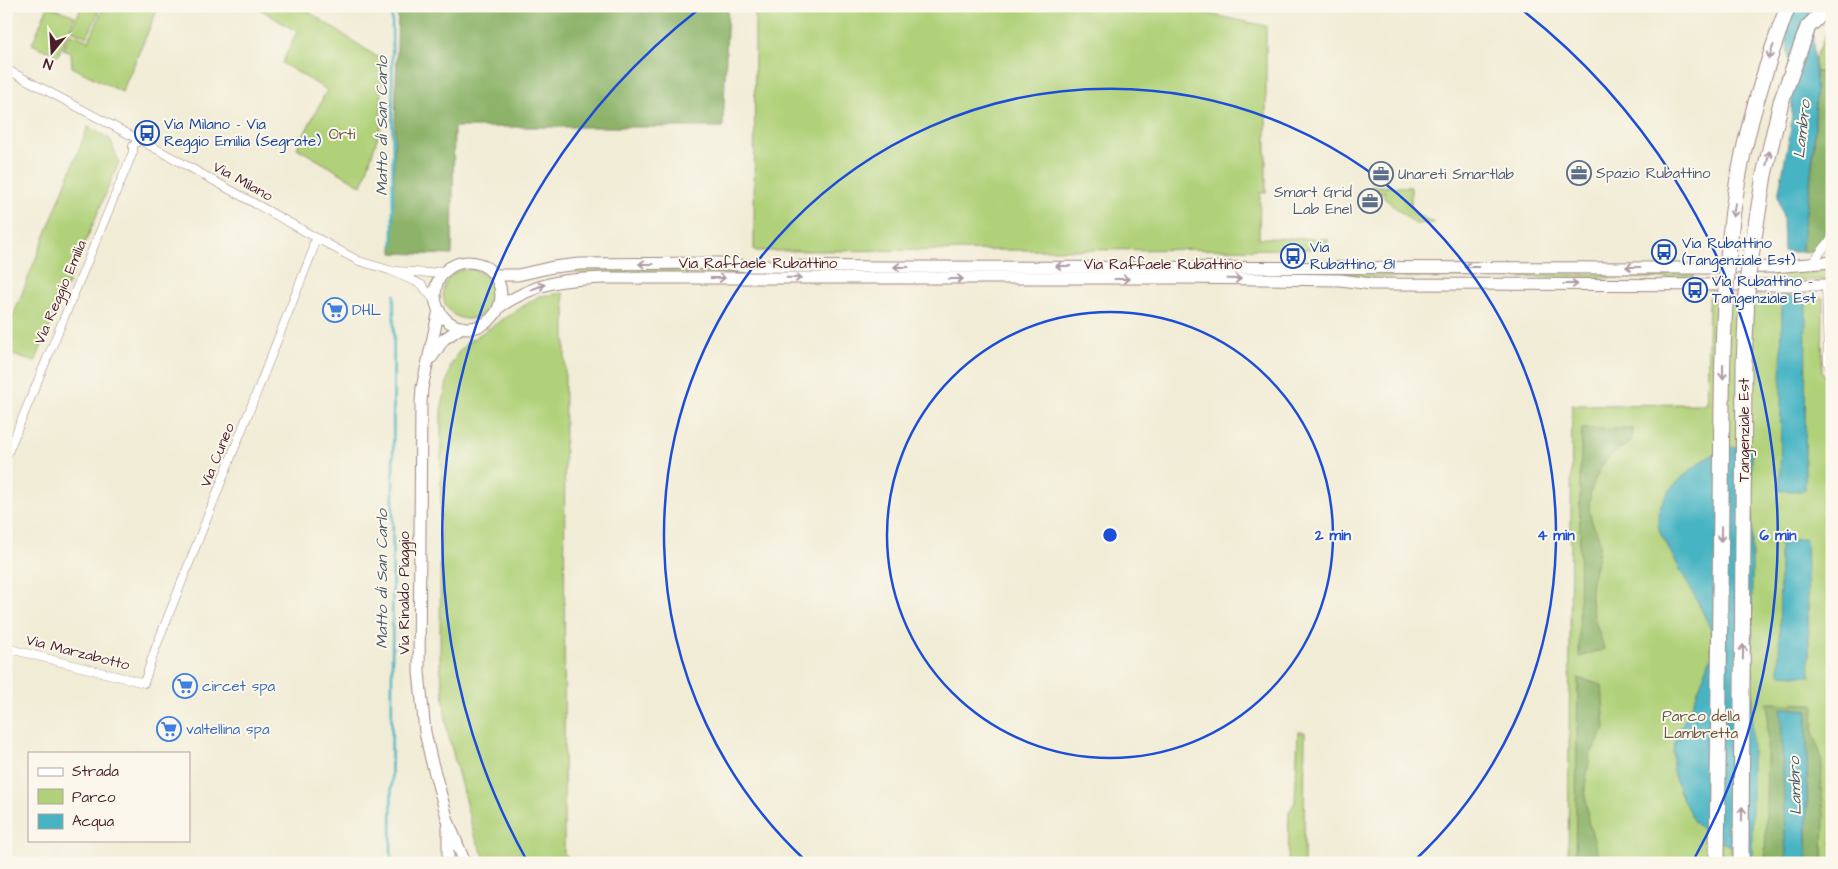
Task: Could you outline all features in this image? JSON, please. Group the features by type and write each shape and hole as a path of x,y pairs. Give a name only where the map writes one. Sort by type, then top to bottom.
{"highway":[{"name":"Tangenziale Est","path":"1717,863 1723,360 1730,237 1744,148 1752,114 1767,63 1788,6"},
{"name":"Tangenziale Est","path":"1741,863 1744,372 1747,284 1764,175 1781,102 1817,6"},
{"path":"1808,27 1829,6"}],"street":[{"name":"Via Milano","path":"6,69 139,139 318,240 359,261 389,270 422,285 436,305"},
{"name":"Via Reggio Emilia","path":"6,457 133,152 133,146 139,139"},
{"path":"1811,264 1832,238"},
{"name":"Via Cuneo","path":"144,683 154,652 313,250 313,244 318,240"},
{"path":"462,327 448,321 436,305 435,288 438,279 452,264 464,261 474,262 486,267 495,275 500,290 499,307"},
{"name":"Via Raffaele Rubattino","path":"495,275 510,276 553,267 590,264 1711,268 1772,267 1832,262"},
{"name":"Via Milano","path":"389,270 430,273 445,270"},
{"name":"Via Raffaele Rubattino","path":"462,327 471,328 483,324 493,316 499,307 525,291 540,285 573,279 1185,278 1340,280 1371,284 1706,286 1829,284"},
{"path":"1829,284 1828,362 1832,375"},
{"name":"Via Rinaldo Piaggio","path":"436,305 429,362 422,388 420,426 419,672 425,732 448,821 465,863"},
{"path":"1828,319 1832,307"},
{"name":"Via Rinaldo Piaggio","path":"429,362 444,339 462,327"},
{"name":"Via Marzabotto","path":"6,648 144,683"},
{"name":"Via Rinaldo Piaggio","path":"448,821 448,863"}],"green space":[{"path":"48,6 75,16 58,56 32,44"},
{"path":"82,6 99,12 87,37 71,30"},
{"path":"104,6 159,6 122,92 72,67 71,52 63,49 70,33 89,41"},
{"name":"Orti","path":"255,6 300,6 382,60 381,126 362,186 297,148 327,90 282,63 297,32"},
{"path":"398,6 728,6 723,127 454,127 452,255 392,253"},
{"path":"755,6 1186,6 1189,10 1266,26 1266,193 1260,193 1259,238 1328,239 1327,249 754,251"},
{"path":"1832,19 1832,72 1815,72 1815,59"},
{"path":"1815,72 1832,72 1832,229 1814,251 1802,252 1814,150"},
{"path":"88,127 110,139 119,162 35,362 6,353 6,334"},
{"path":"1371,186 1411,187 1411,211 1434,223 1415,224 1383,197 1385,191 1381,194"},
{"path":"1832,268 1832,276 1823,280 1773,280 1769,276 1772,272"},
{"path":"468,269 486,276 493,294 486,312 468,319 450,312 443,294 450,276"},
{"path":"578,269 1693,274 1693,278 580,274 577,273"},
{"path":"563,293 565,308 564,854 577,863 489,863 474,835 447,730 440,664 441,410 451,365 459,351 468,342 539,296"},
{"name":"Parco della Lambretta","path":"1709,297 1823,298 1822,372 1832,387 1832,863 1568,863 1572,405 1707,404"},
{"path":"1582,429 1634,429 1630,443 1608,459 1593,483 1590,510 1599,543 1591,597 1593,612 1604,649 1579,657 1580,471"},
{"path":"1578,678 1602,685 1605,729 1590,755 1585,787 1588,821 1601,863 1575,863"},
{"path":"1768,703 1814,704 1813,732 1821,756 1822,769 1821,789 1824,813 1823,863 1807,863 1807,711 1785,839 1787,863 1765,863"},
{"path":"1298,732 1305,732 1304,863 1288,863 1289,812 1295,802"}],"water":[{"name":"Lambro","path":"1784,6 1808,6 1814,48 1814,131 1802,252 1784,252 1783,217 1778,196 1791,128 1792,106"},
{"path":"1782,296 1806,296 1805,491 1780,491"},
{"path":"1752,447 1752,858 1706,833 1694,822 1673,773 1673,750 1678,733 1693,703 1712,655 1711,630 1660,533 1658,519 1659,510 1670,491 1698,464 1728,448"},
{"path":"1806,539 1810,676 1779,674 1780,540"},
{"name":"Lambro","path":"1781,708 1807,710 1807,863 1787,863"}],"waterway":[{"name":"Matto di San Carlo","path":"392,6 393,246"},
{"name":"Matto di San Carlo","path":"391,863 394,295"}],"place":[{"name":"Via Milano - Via Reggio Emilia (Segrate)","path":"147,133"},
{"name":"Spazio Rubattino","path":"1579,173"},
{"name":"Unareti Smartlab","path":"1381,174"},
{"name":"Smart Grid Lab Enel","path":"1370,201"},
{"name":"Via Rubattino (Tangenziale Est)","path":"1664,252"},
{"name":"Via Rubattino, 81","path":"1293,256"},
{"name":"Via Rubattino - Tangenziale Est","path":"1695,290"},
{"name":"DHL","path":"335,310"},
{"name":"circet spa","path":"185,686"},
{"name":"valtellina spa","path":"169,729"}]}
